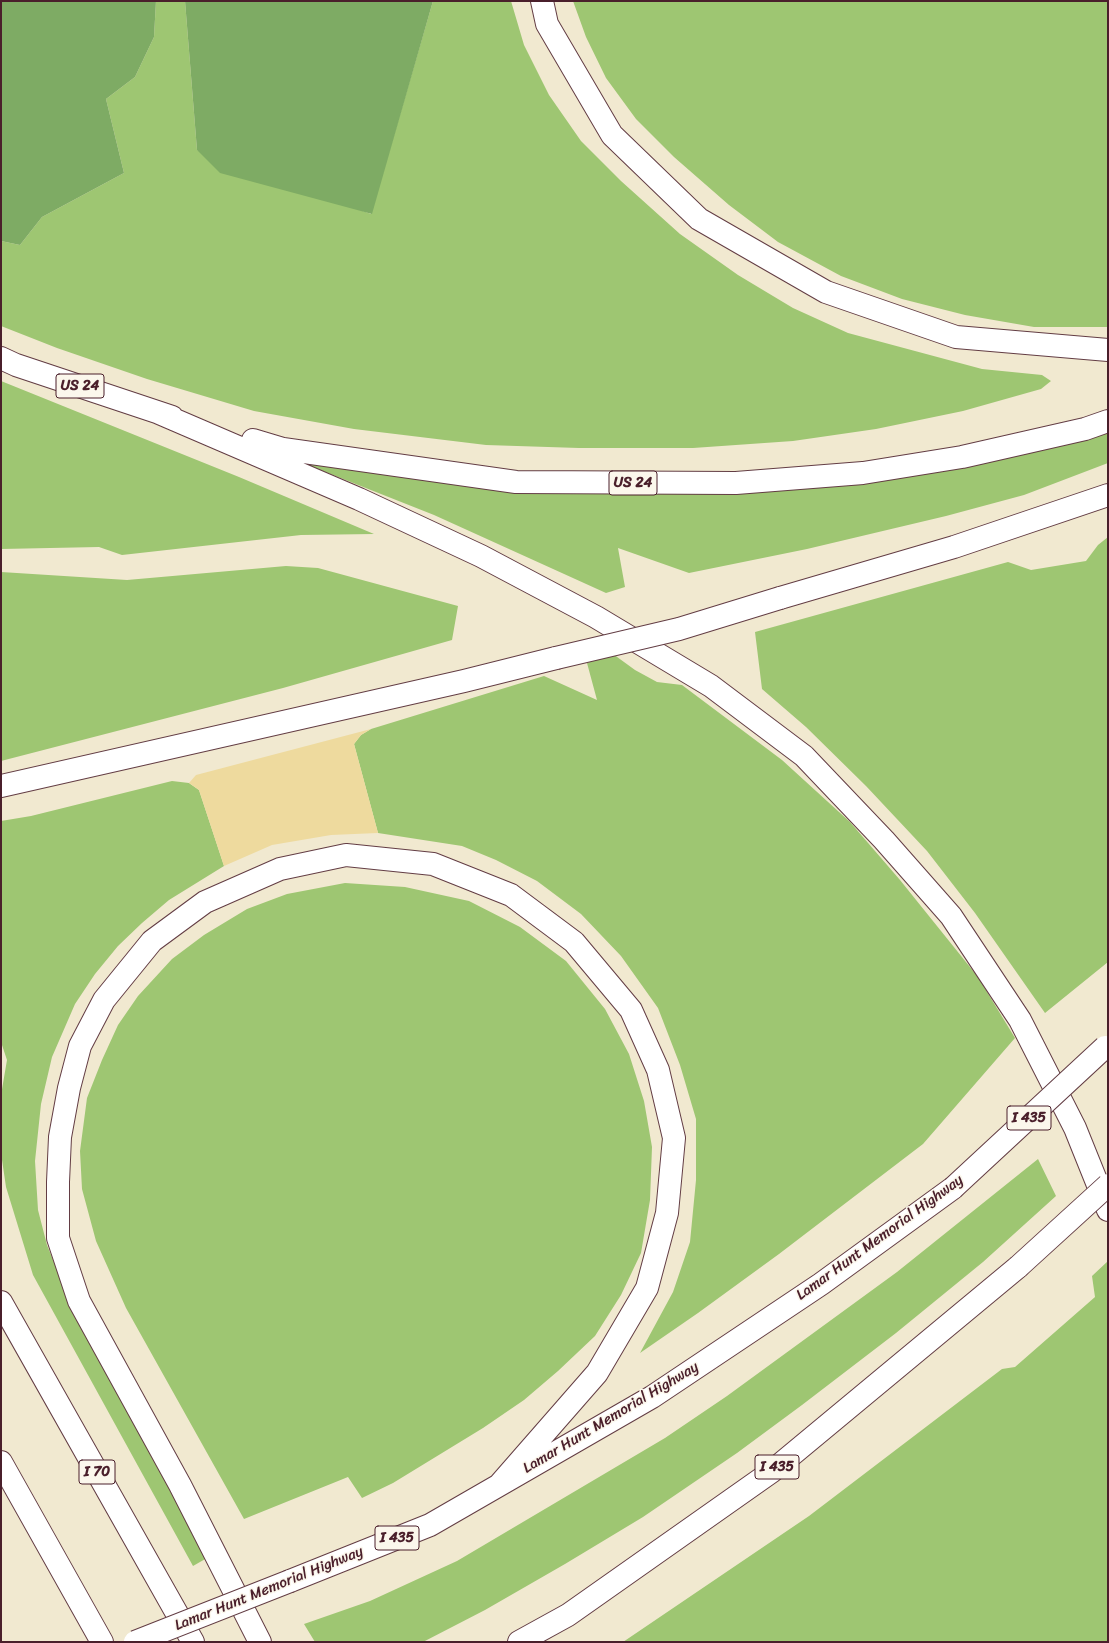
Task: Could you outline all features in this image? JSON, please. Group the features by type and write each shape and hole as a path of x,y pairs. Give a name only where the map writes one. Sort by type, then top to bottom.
{"highway":[{"path":"542,1 547,24 612,135 699,219 826,292 956,337 1108,350"},
{"name":"US 24","path":"1,358 16,365 159,413 283,449 516,482 736,483 863,473 962,457 1085,428 1108,421"},
{"path":"159,413 359,499 481,556 590,613 711,686 804,756 884,840 951,916 1020,1020 1074,1128 1108,1210"},
{"path":"1,786 464,681 679,629 954,547 1108,495"},
{"path":"260,1642 180,1485 79,1301 58,1238 58,1182 60,1137 80,1046 104,1000 152,941 205,902 280,869 346,855 433,864 511,895 574,942 622,999 631,1010 658,1070 674,1138 667,1213 647,1288 597,1373 500,1484"},
{"name":"Lamar Hunt Memorial Highway","path":"135,1642 430,1525 652,1397 821,1284 953,1188 1106,1046"},
{"name":"I 435","path":"518,1642 568,1615 771,1472 1018,1268 1108,1185"},
{"name":"I 70","path":"1,1302 193,1642"},
{"path":"1,1462 102,1642"}],"green space":[{"path":"1,1 156,1 154,37 135,77 106,99 124,173 42,217 20,245 1,241"},
{"path":"156,1 185,1 197,150 371,214 433,1 511,1 524,45 549,95 581,141 621,181 680,234 738,275 793,308 848,333 982,369 1042,375 1051,381 1041,389 963,411 876,429 793,441 693,448 579,448 486,445 354,429 254,411 147,379 57,348 1,326 1,241 20,245 42,217 124,173 106,99 135,77 154,37"},
{"path":"185,1 433,1 372,214 220,173 197,150"},
{"path":"573,1 1108,1 1108,327 1034,327 965,315 902,299 841,276 778,242 729,205 674,157 636,119 606,78 586,37"},
{"path":"1,381 239,477 374,534 301,535 122,555 99,547 1,549"},
{"path":"1108,425 1108,463 1024,495 946,516 807,549 689,573 618,548 625,587 606,593 434,515 290,458 740,489"},
{"path":"1108,537 1108,962 1045,1013 975,913 927,851 866,786 806,727 762,689 755,632 1008,562 1031,570 1086,561 1098,545"},
{"path":"286,566 318,568 458,606 452,640 283,688 1,761 1,572 127,580"},
{"path":"613,654 635,670 657,682 682,685 782,760 850,822 900,880 978,977 1015,1038 923,1144 779,1254 640,1353 673,1292 690,1242 696,1180 696,1119 680,1065 658,1008 621,956 581,914 537,881 496,860 462,846 378,833 354,744 361,735 371,729 544,676 597,700 587,663"},
{"path":"172,781 189,783 199,790 224,866 169,900 142,923 118,946 95,974 75,1004 52,1057 41,1104 35,1161 38,1210 47,1245 62,1282 207,1558 193,1566 33,1275 6,1187 1,1153 1,1095 7,1060 1,1042 1,821 31,816"},
{"path":"345,883 405,887 469,901 520,927 566,961 605,1009 629,1054 644,1101 652,1147 650,1200 641,1253 621,1295 595,1336 558,1371 524,1400 483,1428 393,1483 362,1498 348,1477 244,1519 126,1308 96,1241 82,1189 80,1151 87,1098 118,1025 138,996 172,959 204,935 247,909 287,894"},
{"path":"1038,1159 1056,1196 983,1262 896,1333 737,1453 643,1517 485,1610 423,1642 315,1642 304,1624 370,1601 457,1561 665,1438 727,1396 897,1272"},
{"path":"1108,1261 1108,1642 623,1642 809,1516 1002,1369 1015,1367 1095,1297 1092,1276"}],"sand":[{"path":"371,729 361,735 354,744 378,833 331,835 272,845 224,866 199,790 189,783 196,775"}]}
